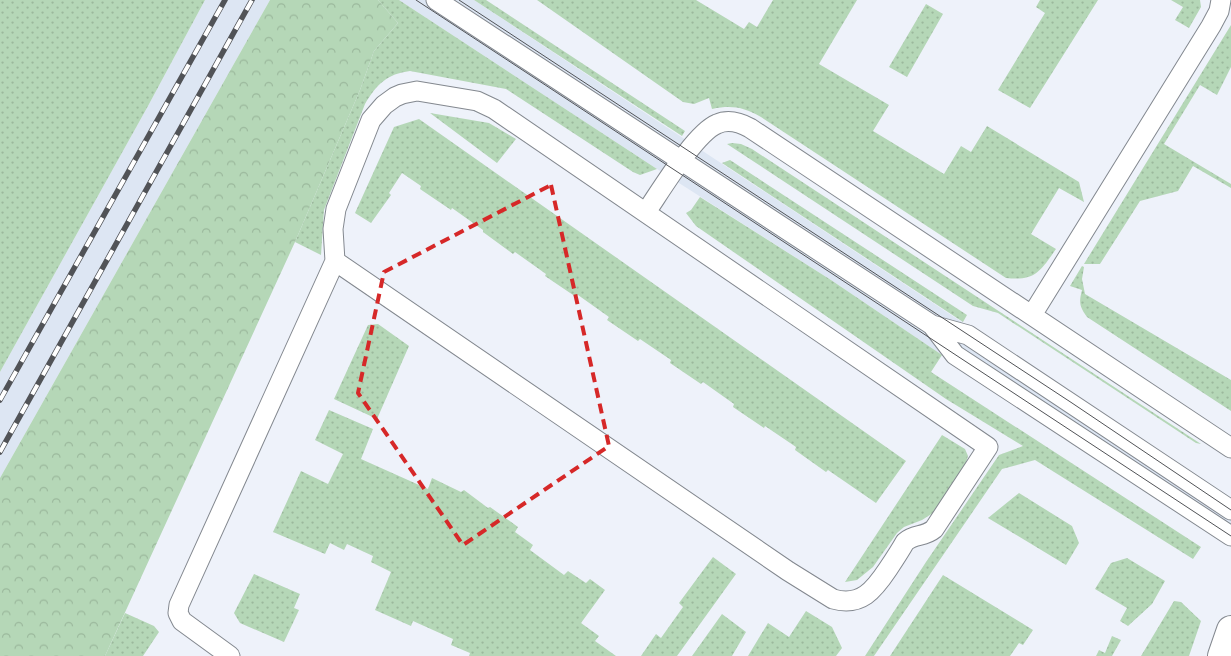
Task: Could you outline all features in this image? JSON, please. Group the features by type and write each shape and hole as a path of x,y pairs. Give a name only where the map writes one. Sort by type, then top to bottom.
{"street":[{"path":"1222,656 1231,630"}],"lane":[{"path":"436,0 932,325 968,335 1231,510"},
{"path":"1032,315 1211,26 1219,11 1221,0"},
{"path":"230,656 182,621 178,613 179,605 335,261 333,229 336,209 371,120 390,100 402,94 416,91 485,105 646,212 988,447 934,529 924,536 915,536 906,542 873,590 862,598 839,601 820,591 335,261"},
{"path":"646,212 681,161 700,138 715,125 724,122 740,122 1231,448"},
{"path":"932,325 955,355 1231,536"}],"highlighted area":[{"path":"551,185 609,446 463,545 358,393 384,272"}],"shaded area":[{"path":"205,0 270,0 0,478 0,372"},
{"path":"399,0 474,0 1231,498 1231,545 831,280"}],"green space":[{"path":"0,0 205,0 0,372"},
{"path":"270,0 378,0 398,23 374,51 360,90 295,242 105,656 0,656 0,478"},
{"path":"378,0 399,0 657,169 640,175 633,172 506,89 410,71 402,72 383,81 365,104 324,210 321,255 295,242 360,90 374,51 398,23"},
{"path":"474,0 486,0 685,131 682,136"},
{"path":"537,0 696,0 744,29 749,22 757,27 773,0 857,0 819,64 889,105 873,131 944,174 961,146 971,152 987,126 1079,182 1084,202 1059,188 1031,234 1056,249 1046,264 1036,273 1024,278 1006,278 761,117 737,108 712,109 709,98 694,104 683,102"},
{"path":"1040,0 1098,0 1030,108 998,90 1045,13 1036,7"},
{"path":"1171,0 1200,0 1201,7 1189,28 1175,20 1183,7"},
{"path":"926,4 943,14 907,77 889,67"},
{"path":"1231,25 1231,67 1217,95 1200,85 1164,144 1231,184 1231,188 1193,166 1178,191 1140,201 1100,264 1084,264"},
{"path":"430,113 489,123 516,139 497,163"},
{"path":"419,119 906,461 876,503 828,470 826,472 795,450 796,447 733,407 734,404 703,382 701,384 670,363 671,360 607,320 609,317 578,295 576,297 545,276 546,274 515,252 513,254 452,208 451,210 420,189 421,186 402,173 389,193 391,195 371,223 355,213 394,127"},
{"path":"727,144 741,144 752,149 1201,444 1196,443 998,313 973,306"},
{"path":"730,160 967,315 963,322 722,163"},
{"path":"700,197 831,280 942,355 931,372 1201,547 1193,559 1035,460 1002,469 874,656 865,656 999,455 1023,446 946,399 696,226 686,213 691,210"},
{"path":"1082,266 1084,267 1082,279 1085,294 1231,380 1231,411 1087,317 1080,304 1082,290 1070,286"},
{"path":"378,324 409,346 377,419 334,399 368,325"},
{"path":"329,410 373,429 361,459 428,489 432,478 461,492 464,490 518,527 515,532 533,545 530,550 564,575 568,571 586,583 590,579 605,590 581,623 599,636 595,641 616,656 469,656 470,653 451,645 453,639 413,621 411,626 375,610 391,572 371,562 373,556 347,544 344,550 330,543 325,554 273,532 301,471 328,484 343,454 315,440"},
{"path":"942,435 965,449 968,456 964,469 933,513 922,520 904,527 897,533 873,567 857,580 845,582"},
{"path":"1019,493 1072,526 1079,543 1066,565 988,518"},
{"path":"713,557 736,574 677,656 641,656 656,634 661,638 683,607 679,603"},
{"path":"1127,558 1165,581 1152,604 1128,626 1120,621 1127,608 1095,589 1111,563"},
{"path":"254,574 300,594 294,608 299,610 284,642 240,623 234,613"},
{"path":"943,575 1033,630 1023,645 1019,643 1010,656 890,656"},
{"path":"1174,601 1181,602 1201,621 1189,656 1141,656"},
{"path":"806,611 832,627 842,648 836,656 748,656 768,623 789,637"},
{"path":"125,613 154,626 159,632 143,656 105,656"},
{"path":"722,614 746,632 732,656 692,656"},
{"path":"1112,636 1121,640 1112,656 1096,656 1099,650 1105,653"}],"tram line":[{"path":"416,0 1231,536"},
{"path":"459,0 1072,403 1231,510"}],"railway":[{"path":"0,400 225,0"},
{"path":"0,452 252,0"}]}
